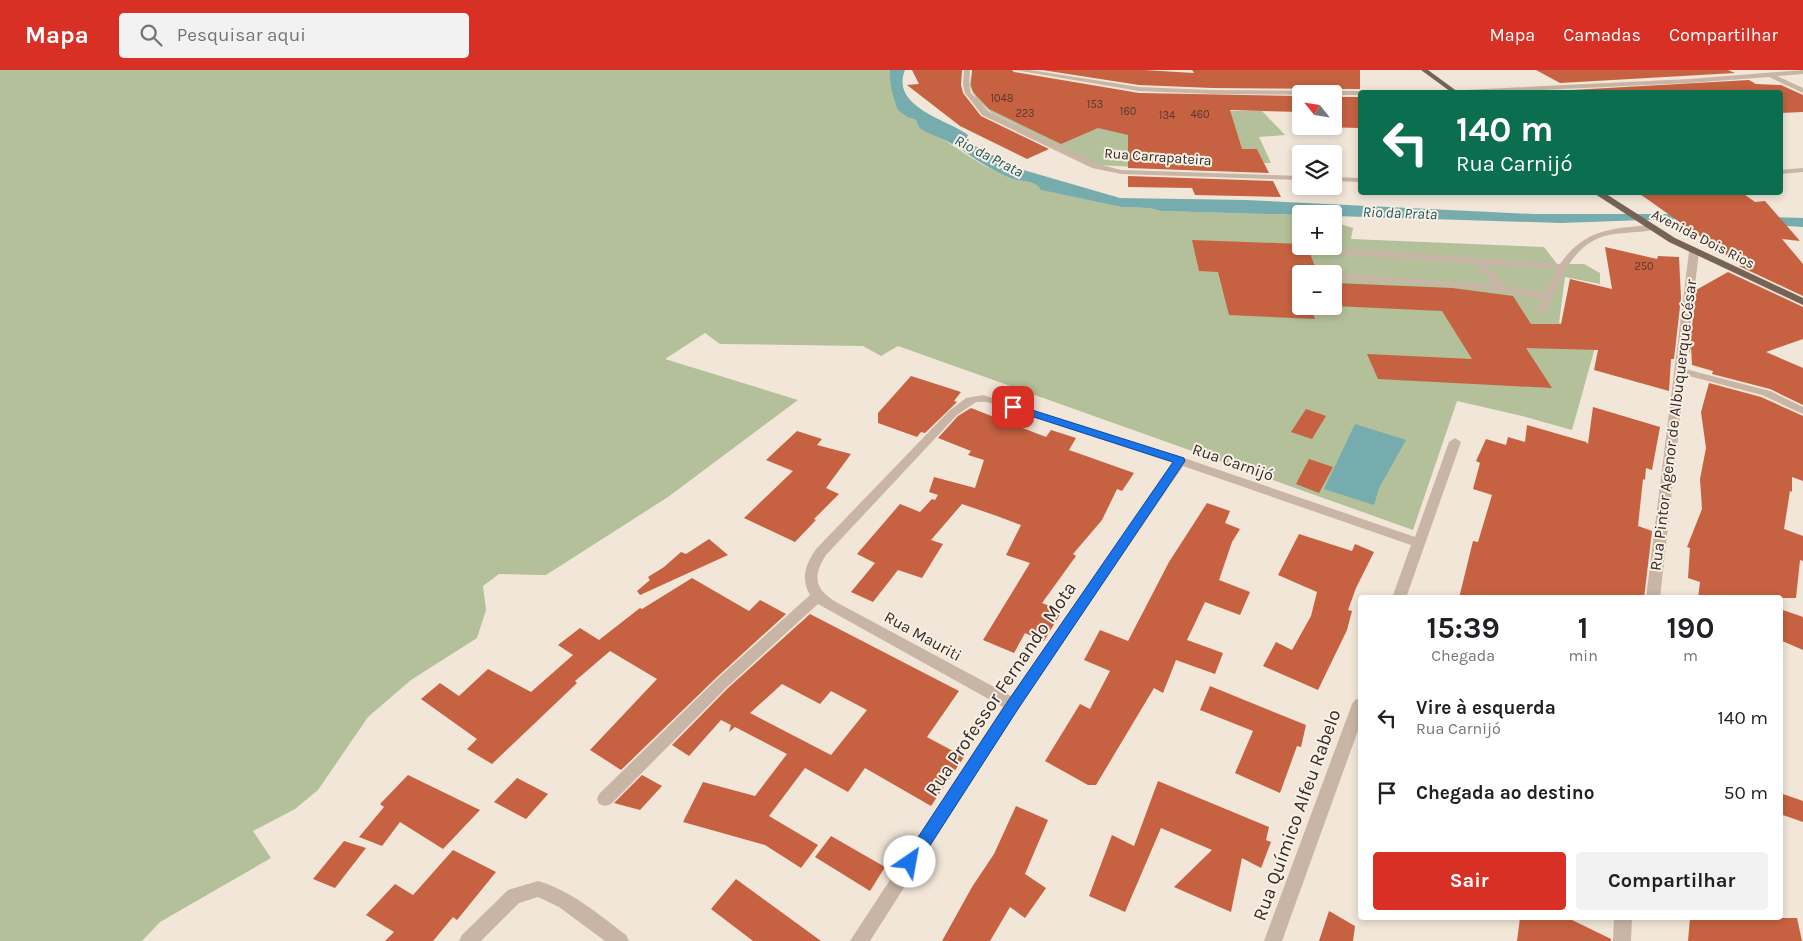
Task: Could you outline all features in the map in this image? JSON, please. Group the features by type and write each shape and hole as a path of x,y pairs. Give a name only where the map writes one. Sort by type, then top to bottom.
{"main road":[{"path":"1424,70 1452,90"},
{"name":"Avenida Dois Rios","path":"1600,195 1645,225 1694,252 1803,302"}],"street":[{"name":"Rua Carrapateira","path":"967,70 966,85 968,93 986,113 1095,166 1121,172 1292,178"},
{"path":"1017,70 1102,84 1165,90 1358,92"},
{"path":"1760,70 1803,91"},
{"path":"1501,90 1803,72"},
{"path":"1783,172 1803,170"},
{"path":"1342,179 1358,180"},
{"path":"1542,310 1562,267 1576,250 1590,238 1608,232 1645,225"},
{"path":"1342,252 1562,267"},
{"name":"Rua Pintor Agenor de Albuquerque César","path":"1653,595 1694,252"},
{"path":"1479,262 1501,287"},
{"path":"1342,277 1501,287 1548,297"},
{"path":"1680,371 1766,393 1803,411"},
{"name":"Rua Carnijó","path":"817,596 811,585 810,576 812,564 821,552 953,413 968,400 978,397 1180,461 1419,543"},
{"path":"1400,595 1455,442"},
{"name":"Rua Professor Fernando Mota","path":"859,941 1013,705 1180,461"},
{"path":"605,799 722,683 817,596"},
{"name":"Rua Mauriti","path":"817,596 1013,705"},
{"name":"Rua Químico Alfeu Rabelo","path":"1273,941 1358,709"},
{"path":"468,941 514,896 538,890 551,893 620,941"},
{"path":"1622,941 1623,920"}],"green space":[{"path":"0,70 890,70 891,86 898,109 907,117 916,120 918,126 942,138 994,171 1010,178 1036,184 1042,190 1121,207 1148,208 1161,211 1292,215 1292,255 1342,255 1342,225 1353,228 1351,239 1544,247 1557,264 1584,264 1600,273 1600,284 1565,277 1559,323 1599,333 1572,430 1457,401 1413,530 898,346 881,356 863,346 720,344 705,333 665,359 798,400 668,497 546,575 499,574 483,586 486,610 477,638 411,680 368,717 318,790 295,809 253,831 271,858 160,922 142,941 0,941"},
{"path":"973,70 996,70 1209,164 1209,171 1098,165 991,112 977,100 969,85"},
{"path":"1211,111 1262,111 1285,135 1259,137 1271,163 1264,163 1257,149 1229,149"}],"water":[{"name":"Rio da Prata","path":"890,70 905,70 902,83 905,94 913,103 934,117 968,135 966,140 971,144 1020,169 1120,198 1246,200 1533,214 1664,214 1803,218 1803,227 1671,219 1561,223 1342,216 1342,205 1292,205 1292,215 1161,211 1148,208 1121,207 1041,190 1036,184 1014,179 985,166 947,141 925,131 918,126 916,120 907,117 898,110 890,80"},
{"path":"1355,424 1406,440 1379,488 1374,505 1324,489"}],"building":[{"path":"912,70 962,70 961,85 963,93 981,116 1049,149 1027,159 960,126 907,85 919,84"},
{"path":"972,70 1012,70 1014,72 1139,93 1292,96 1292,112 1230,110 1242,149 1257,149 1269,173 1128,168 1128,135 1098,128 1061,144 989,109 973,92 971,85"},
{"path":"1042,70 1144,70 1194,73 1192,70 1360,70 1360,89 1342,89 1342,85 1292,85 1292,89 1139,85"},
{"path":"1536,70 1728,70 1735,73 1560,83"},
{"path":"1749,80 1756,84 1781,85 1803,95 1803,112 1783,113 1783,90 1572,90"},
{"path":"1342,97 1358,97 1358,128 1342,128"},
{"path":"1128,176 1273,181 1281,197 1195,195 1192,188 1128,187"},
{"path":"1641,195 1745,195 1755,202 1765,201 1800,241 1782,239 1803,264 1803,296 1739,266 1744,263 1728,256"},
{"path":"1192,240 1292,244 1292,255 1311,255 1314,265 1292,265 1292,315 1314,315 1315,319 1229,315 1218,272 1199,271"},
{"path":"1605,247 1657,259 1658,256 1679,257 1681,298 1674,359 1671,359 1669,391 1594,370 1598,350 1526,348 1552,388 1378,379 1367,354 1472,359 1442,311 1342,306 1342,283 1452,288 1513,296 1531,324 1561,324 1570,279 1612,289"},
{"path":"1728,272 1803,307 1803,339 1766,352 1803,368 1803,405 1770,389 1712,374 1713,371 1692,365 1691,347 1689,354 1696,290"},
{"path":"911,376 961,392 954,401 957,402 925,433 921,432 917,437 878,423 878,413"},
{"path":"1709,383 1761,397 1803,416 1803,481 1792,477 1792,492 1790,491 1784,529 1803,536 1803,561 1800,560 1796,598 1783,598 1783,595 1698,595 1700,582 1688,578 1690,548 1687,547 1702,509 1700,479 1706,448 1701,412"},
{"path":"1593,407 1660,427 1652,470 1646,468 1645,480 1643,479 1638,526 1652,531 1644,595 1460,595 1473,541 1478,542 1492,495 1473,489 1480,463 1476,461 1486,439 1506,445 1508,437 1525,442 1527,425 1588,444"},
{"path":"971,408 1046,437 1051,430 1076,438 1069,450 1134,473 1122,491 1117,489 1102,520 1073,554 1076,556 1042,603 1062,611 1044,641 1025,633 1014,653 983,640 1030,563 1006,555 1021,525 997,516 962,504 931,540 943,544 922,578 898,570 873,602 851,592 875,563 857,554 900,504 920,512 932,499 935,500 938,495 929,492 934,477 975,488 984,460 968,455 971,451 938,438 958,416"},
{"path":"1306,409 1326,416 1312,439 1291,432"},
{"path":"797,431 822,439 817,445 851,454 826,488 839,494 814,519 816,520 795,542 744,518 793,471 766,460"},
{"path":"1309,459 1333,467 1319,493 1296,484"},
{"path":"1207,503 1230,511 1225,523 1240,529 1232,542 1219,580 1250,592 1240,615 1205,602 1187,640 1223,653 1215,674 1176,660 1163,693 1154,688 1096,785 1088,785 1045,761 1080,704 1090,709 1110,671 1084,660 1100,630 1128,641 1169,562"},
{"path":"1299,534 1352,551 1355,544 1374,552 1356,588 1348,610 1352,611 1347,630 1318,690 1263,666 1276,642 1292,650 1311,616 1317,592 1278,575"},
{"path":"709,539 728,555 640,595 637,591 650,580 648,577 664,567 681,552 686,554"},
{"path":"692,578 749,611 760,600 786,614 716,678 621,770 590,750 657,679 610,651 575,681 577,683 492,764 467,749 477,739 421,699 440,683 459,696 488,669 531,692 573,655 558,645 580,628 599,640 640,608 642,609"},
{"path":"1783,610 1803,617 1803,650 1783,641"},
{"path":"810,614 959,691 927,737 964,757 931,806 865,768 848,792 805,768 769,816 818,845 801,868 765,845 683,822 703,782 755,796 787,754 735,727 729,732 731,725 721,720 689,756 672,745 728,688","holes":["782,684 820,704 831,691 867,710 831,755 750,713"]},
{"path":"1210,686 1306,725 1301,747 1297,746 1280,793 1235,773 1253,731 1200,710"},
{"path":"408,775 480,810 443,849 400,822 382,846 359,837 384,807 380,804"},
{"path":"642,775 662,786 640,810 614,803"},
{"path":"517,778 548,794 526,819 494,802"},
{"path":"1158,781 1269,827 1266,840 1271,842 1261,868 1242,858 1231,912 1174,887 1212,850 1161,828 1125,912 1089,896 1112,835 1134,846"},
{"path":"1783,794 1803,801 1803,822 1783,815"},
{"path":"1016,806 1048,820 1025,874 1046,888 1025,918 1010,907 990,941 942,941 972,887 994,854"},
{"path":"831,836 885,867 870,891 815,857"},
{"path":"344,841 366,848 335,888 313,879"},
{"path":"453,850 496,872 457,920 453,917 433,941 385,941 394,932 366,915 395,884 413,895"},
{"path":"736,879 821,941 753,941 711,909"},
{"path":"1329,911 1355,926 1353,941 1319,941"},
{"path":"1783,918 1797,918 1802,941 1688,941 1690,920 1783,920"},
{"path":"1520,920 1572,920 1611,939 1611,941 1517,941"}],"route":[{"path":"910,862 1013,705 1180,461 1013,407"}]}
